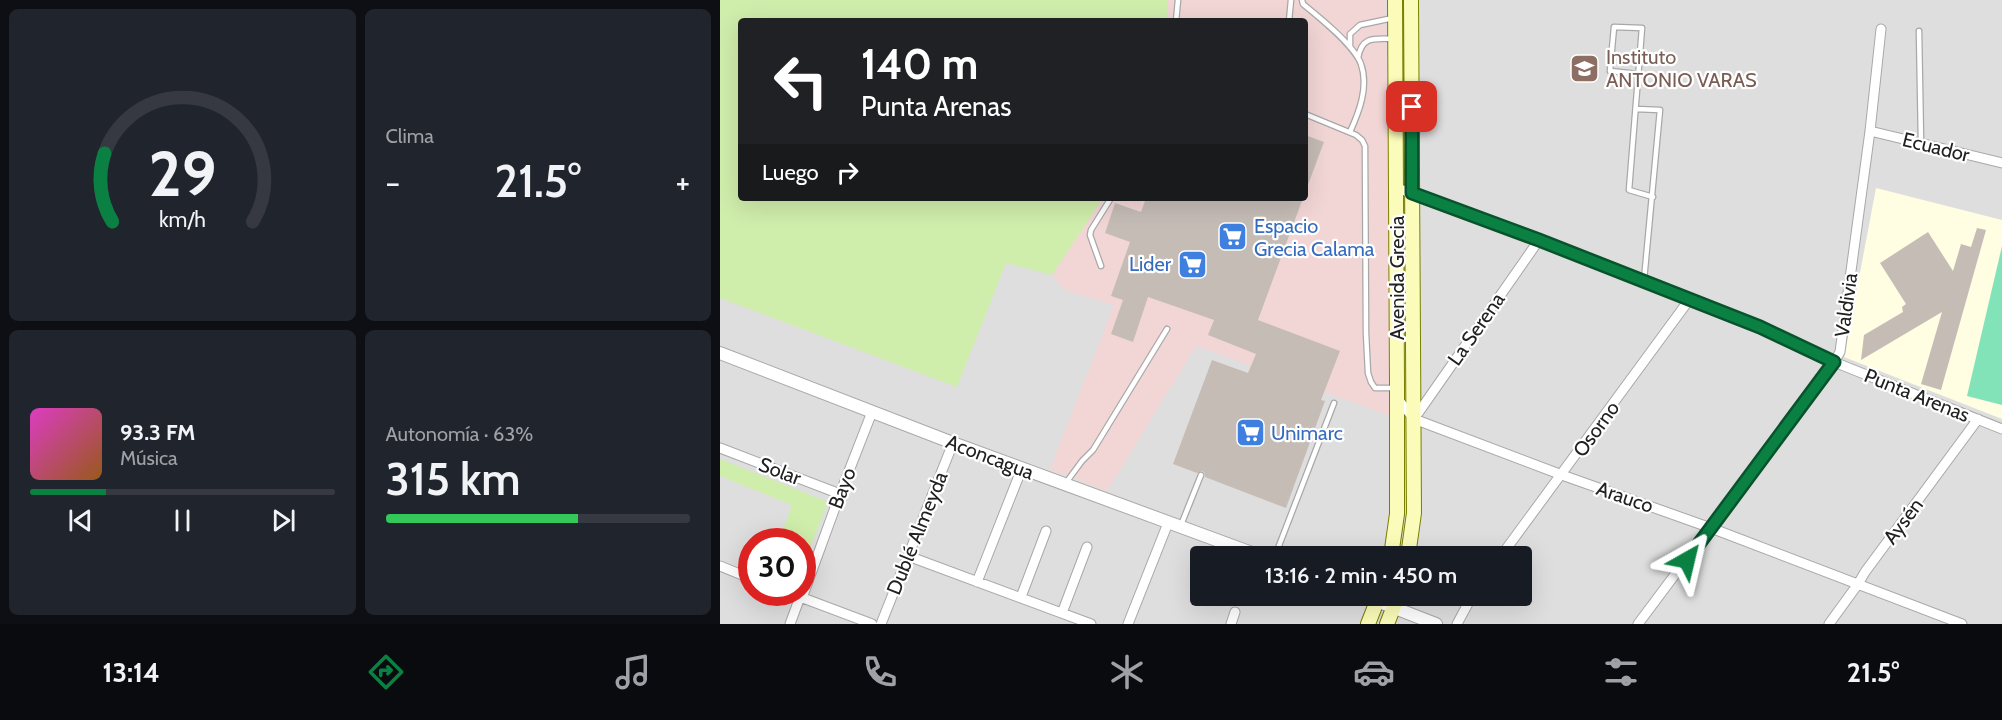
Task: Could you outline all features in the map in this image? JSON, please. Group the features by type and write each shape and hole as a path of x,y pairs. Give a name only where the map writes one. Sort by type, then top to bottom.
{"main road":[{"name":"Avenida Grecia","path":"1392,546 1396,514 1397,393 1395,0"},
{"name":"Avenida Grecia","path":"1409,546 1414,513 1411,0"},
{"path":"1368,624 1375,606"},
{"path":"1387,624 1394,606"}],"street":[{"name":"Valdivia","path":"1638,624 1840,352 1870,131 1881,29"},
{"name":"Ecuador","path":"1870,131 2002,163"},
{"name":"Punta Arenas","path":"1397,188 1539,240 1760,327 1834,362 2002,429"},
{"name":"La Serena","path":"1414,419 1539,240"},
{"name":"Osorno","path":"1509,546 1689,300"},
{"name":"Aconcagua","path":"720,353 953,443 1232,546"},
{"path":"1397,393 1414,419"},
{"name":"Bayo","path":"816,558 872,412"},
{"name":"Arauco","path":"1414,419 1711,528 1962,624"},
{"name":"Aysén","path":"1829,624 1978,419"},
{"name":"Dublé Almeyda","path":"881,624 953,443"},
{"name":"Solar","path":"720,448 840,494"},
{"path":"977,582 1022,468"},
{"path":"1128,624 1168,523"},
{"path":"1022,597 1046,531"},
{"path":"1062,613 1087,547"},
{"path":"908,556 1091,624"},
{"path":"720,566 738,573"},
{"path":"816,603 872,624"},
{"name":"Bayo","path":"790,624 798,606"},
{"path":"1405,606 1436,624"},
{"path":"1457,624 1467,606"},
{"path":"1230,624 1235,612"}],"lane":[{"path":"1176,18 1178,0"},
{"path":"1289,18 1291,0"},
{"path":"1302,0 1303,4 1350,47 1358,58 1363,73 1363,93 1361,107 1350,132"},
{"path":"1350,47 1350,34 1360,25 1395,18"},
{"path":"1638,74 1610,70 1614,27 1642,28 1629,190 1653,196"},
{"path":"1919,31 1921,144"},
{"path":"1358,58 1360,48 1365,42 1375,39 1395,39"},
{"path":"1636,109 1660,110 1644,282"},
{"path":"1308,115 1350,132 1362,140 1366,154 1368,373 1375,388 1397,393"},
{"path":"1101,266 1090,235 1109,201"},
{"path":"1065,485 1093,450 1167,329"},
{"path":"1279,546 1334,403"},
{"path":"1180,527 1201,475"}],"shaded area":[{"path":"720,0 2002,0 2002,624 720,624"},
{"name":"Espacio Grecia Calama","path":"1168,0 1386,0 1391,416 1196,346 1107,491 1050,469 1114,305 1065,290 1052,275 1101,201 1308,201 1308,18 1166,18"},
{"path":"1876,188 2002,220 2002,419 1844,357"}],"green space":[{"path":"720,0 1168,0 1166,18 738,18 738,201 1101,201 1052,275 1006,263 957,387 720,298"},
{"path":"2002,246 2002,405 1967,396"},
{"path":"720,459 828,502 816,533 816,528 784,528 792,505 720,476"}],"building":[{"path":"1308,136 1324,142 1308,185"},
{"path":"1145,201 1302,201 1258,320 1340,351 1321,400 1325,401 1286,508 1205,477 1202,471 1197,473 1173,464 1212,360 1248,373 1256,354 1208,335 1214,320 1148,297 1133,342 1111,334 1123,300 1111,296 1130,242 1105,233 1115,203 1141,212"},
{"path":"1977,228 1986,230 1941,390 1921,384 1942,312 1861,360 1864,335 1903,312 1902,307 1906,304 1880,263 1928,232 1953,271 1961,244 1971,247"}],"place":[{"name":"Instituto ANTONIO VARAS","path":"1585,68"},
{"name":"Espacio Grecia Calama","path":"1233,237"},
{"name":"Lider","path":"1192,264"},
{"name":"Unimarc","path":"1250,433"}],"route":[{"path":"1412,107 1412,193 1760,327 1834,362 1687,560"}]}
